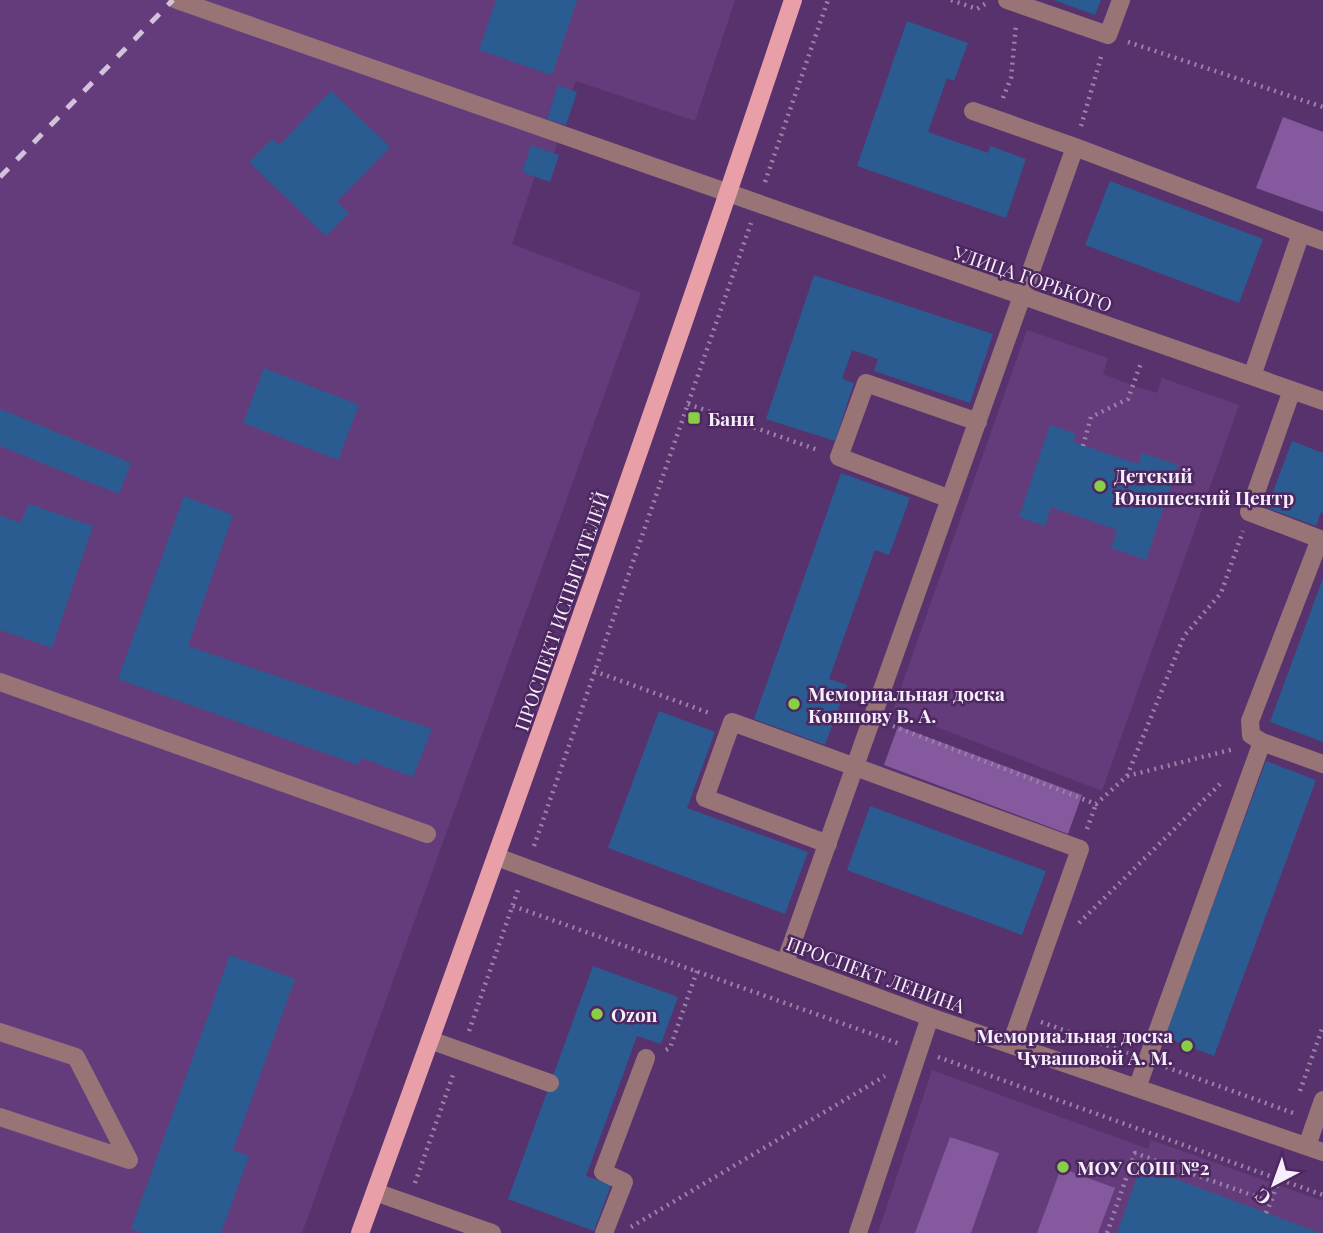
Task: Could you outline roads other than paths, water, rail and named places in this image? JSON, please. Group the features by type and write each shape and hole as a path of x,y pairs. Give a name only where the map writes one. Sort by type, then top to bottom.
{"main road":[{"name":"ПРОСПЕКТ ИСПЫТАТЕЛЕЙ","path":"360,1233 497,857 793,0"}],"street":[{"name":"УЛИЦА ГОРЬКОГО","path":"177,0 1323,401"},
{"path":"1013,2 1108,35 1121,0"},
{"path":"973,111 1323,241"},
{"path":"785,963 1075,147"},
{"path":"1252,376 1301,233"},
{"path":"950,499 839,457 866,383 978,422"},
{"path":"1292,390 1249,512 1320,539 1250,721 1251,734 1262,742 1323,764"},
{"path":"0,682 427,834"},
{"path":"828,844 705,798 732,722 1080,849 1011,1045"},
{"path":"1137,1088 1262,742"},
{"name":"ПРОСПЕКТ ЛЕНИНА","path":"497,857 930,1017 1315,1149"},
{"path":"859,1233 930,1017"},
{"path":"0,1032 76,1057 129,1160 0,1116"},
{"path":"430,1040 550,1083"},
{"path":"604,1233 624,1182 603,1172 646,1058"},
{"path":"1315,1149 1315,1121 1323,1100"},
{"path":"375,1192 492,1233"}],"railway":[{"path":"0,177 173,0"}],"place":[{"name":"Бани","path":"694,418"},
{"name":"Детский Юношеский Центр","path":"1100,486"},
{"name":"Мемориальная доска Ковшову В. А.","path":"794,704"},
{"name":"Ozon","path":"597,1014"},
{"name":"Мемориальная доска Чувашовой А. М.","path":"1187,1046"},
{"name":"МОУ СОШ №2","path":"1063,1167"}]}
